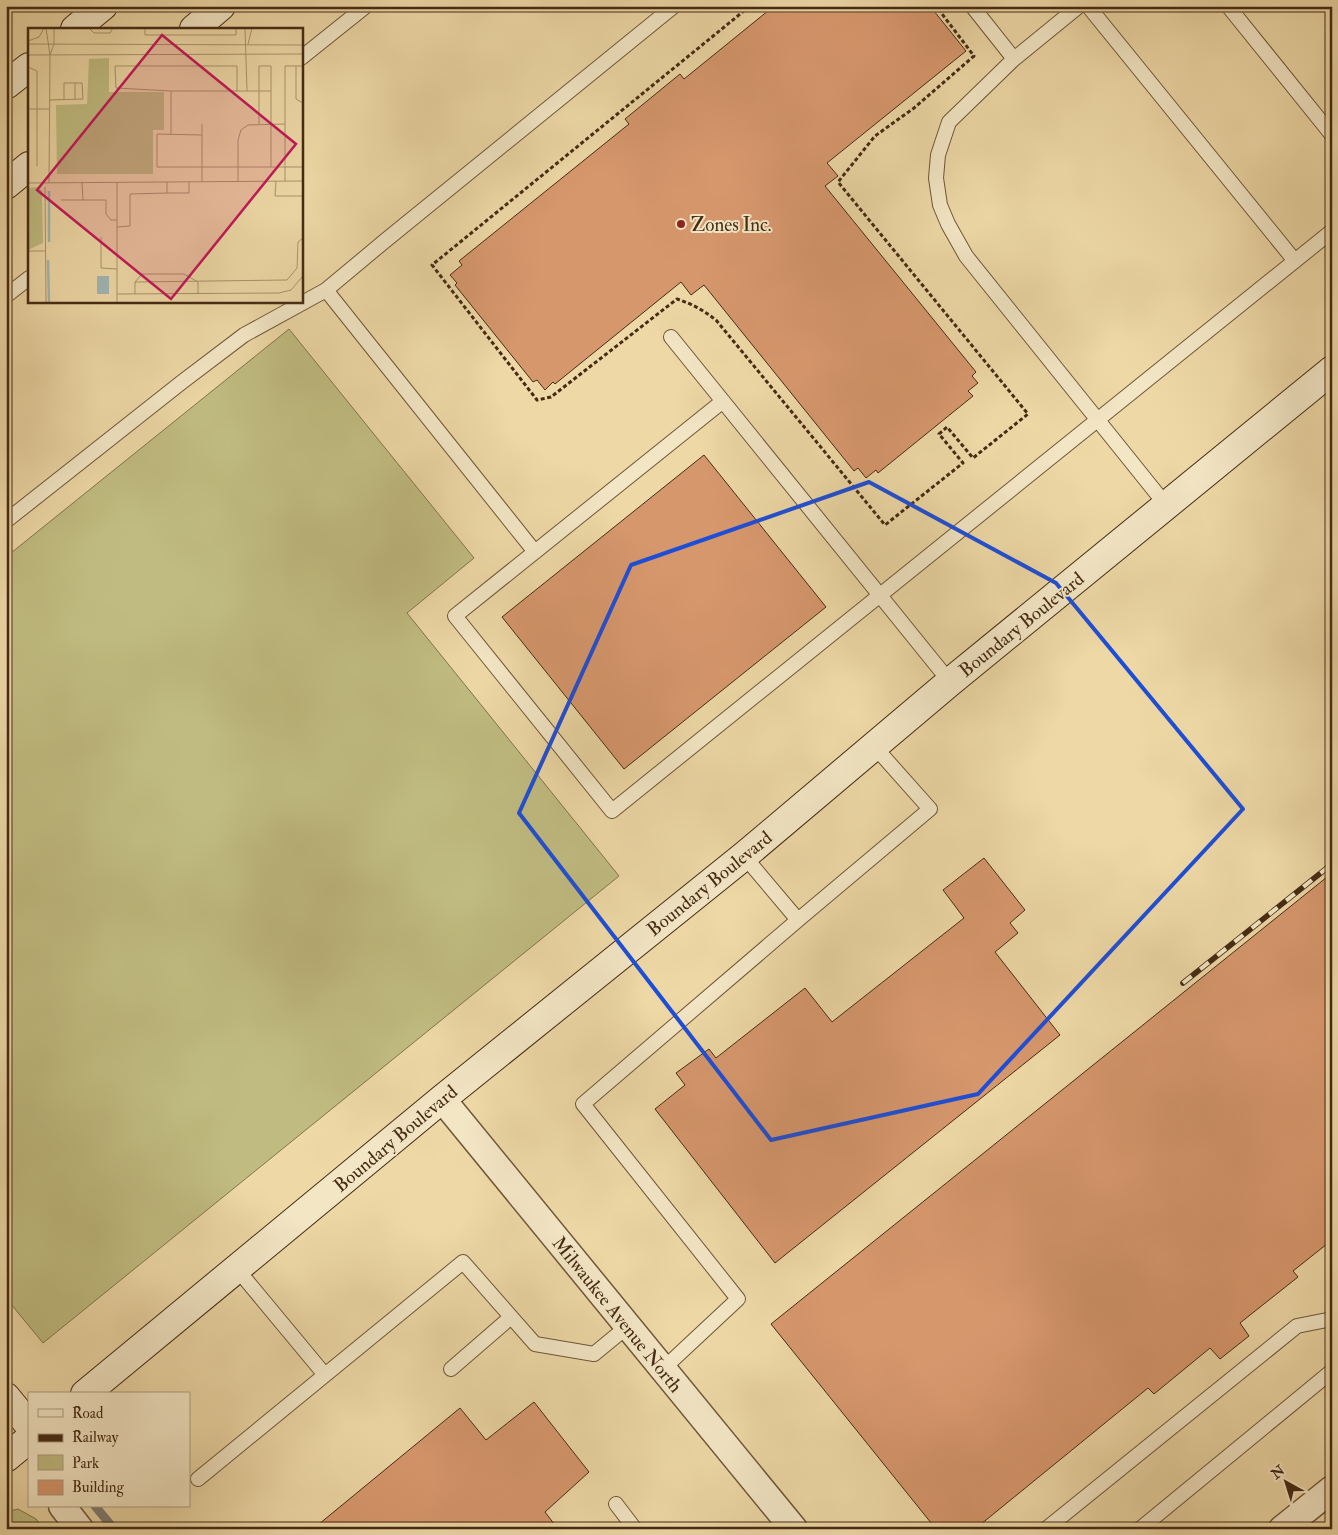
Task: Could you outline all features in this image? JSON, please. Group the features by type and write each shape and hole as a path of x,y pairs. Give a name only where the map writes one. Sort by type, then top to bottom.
{"street":[{"path":"76,28 103,6"},
{"path":"195,28 221,6"},
{"path":"6,85 28,67"},
{"path":"6,185 28,167"},
{"name":"Boundary Boulevard","path":"87,1392 442,1099 744,856 950,682 1332,370"},
{"name":"Milwaukee Avenue North","path":"442,1099 794,1529"},
{"path":"6,1397 28,1424"},
{"path":"6,1458 28,1440"},
{"path":"1282,1529 1332,1489"},
{"path":"64,1508 80,1529"}],"lane":[{"path":"302,57 366,6"},
{"path":"6,521 182,382 244,336 326,290 674,6"},
{"path":"972,6 1014,59"},
{"path":"1079,6 1014,59 949,122 938,155 936,178 940,205 948,224 966,256 1166,505"},
{"path":"1088,6 1295,261"},
{"path":"1228,6 1332,135"},
{"path":"723,401 455,616 612,811 1332,231"},
{"path":"6,296 28,279"},
{"path":"326,290 535,552"},
{"path":"671,337 950,682"},
{"path":"663,1369 738,1299 583,1104 930,809 874,746"},
{"path":"744,856 798,920"},
{"path":"198,1479 463,1262 534,1344 594,1354 628,1326"},
{"path":"238,1269 325,1375"},
{"path":"450,1369 511,1317"},
{"path":"1046,1529 1297,1326 1332,1319"},
{"path":"1140,1529 1332,1371"},
{"path":"616,1504 636,1529"}],"path":[{"path":"750,6 432,265 537,400 551,397 677,299 702,309 716,320 886,525 963,464 939,434 947,428 973,458 1028,414 838,182 875,136 914,108 974,56 936,6"}],"highlighted area":[{"path":"869,482 1056,583 1243,809 978,1094 771,1140 519,813 631,565"}],"green space":[{"path":"289,329 474,558 407,613 619,876 43,1343 6,1298 6,557"},
{"path":"18,1509 36,1519 44,1529 6,1529 6,1512"}],"building":[{"name":"Zones Inc.","path":"774,6 930,6 966,51 827,163 838,176 825,186 976,372 972,376 978,383 968,391 973,396 878,473 876,470 866,478 858,468 854,471 704,285 691,295 681,282 555,384 553,382 545,390 537,380 533,382 455,285 457,283 450,275 462,265 459,261 629,124 625,119 680,74 684,79"},
{"path":"704,455 826,607 624,769 502,617"},
{"path":"984,858 1025,910 1010,923 1018,933 995,952 1060,1035 775,1263 655,1109 685,1085 676,1073 709,1049 716,1058 805,988 832,1022 964,918 943,890"},
{"path":"1332,873 1332,1240 1293,1271 1298,1277 1240,1323 1249,1336 1220,1359 1210,1348 1154,1394 1148,1388 975,1529 936,1529 771,1324"},
{"path":"534,1402 589,1472 545,1512 558,1529 313,1529 460,1408 486,1440"}],"waterway":[{"path":"97,1508 114,1529"}],"railway":[{"path":"1183,983 1332,864"}],"place":[{"name":"Zones Inc.","path":"681,224"}]}
